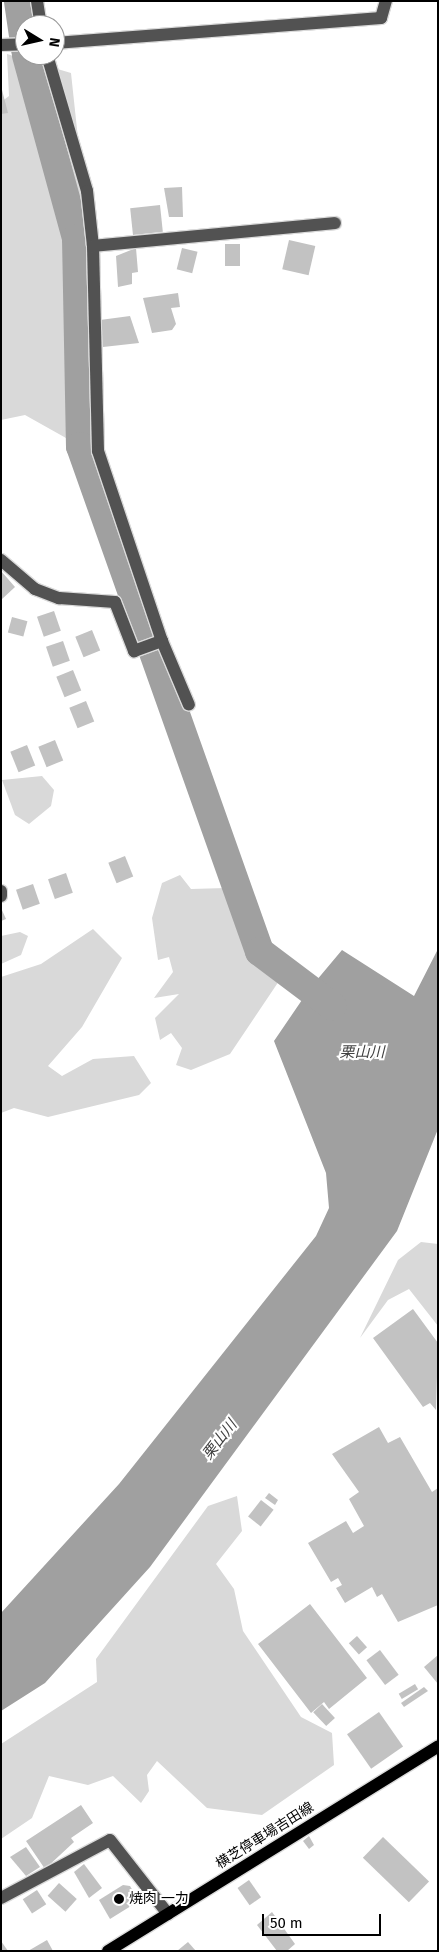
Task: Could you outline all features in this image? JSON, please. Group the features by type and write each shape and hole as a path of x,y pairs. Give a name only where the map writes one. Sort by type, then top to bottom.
{"main road":[{"name":"横芝停車場吉田線","path":"108,1951 438,1746"}],"street":[{"path":"37,1 39,15"},
{"path":"65,42 381,18 386,1"},
{"path":"1,45 15,44"},
{"path":"50,65 87,191 93,246 98,451 162,641 188,705"},
{"path":"93,246 335,223"},
{"path":"1,560 35,589 59,598 115,602 134,651 162,641"},
{"path":"1,891 1,896"},
{"path":"1,1898 110,1840 168,1914"}],"shaded area":[{"path":"7,54 15,56 15,65 44,65 71,73 89,241 77,382 66,438 25,415 1,420 1,102 9,96"},
{"path":"42,776 54,790 51,806 29,824 15,815 2,780"},
{"path":"180,875 191,889 226,888 251,947 279,981 230,1054 191,1070 176,1065 182,1048 171,1033 160,1040 155,1018 179,994 154,998 173,972 169,957 158,960 152,918 162,883"},
{"path":"93,929 122,958 82,1027 48,1066 62,1076 93,1059 134,1056 151,1083 139,1095 48,1117 14,1108 1,1113 1,977 41,964"},
{"path":"20,932 28,936 21,955 1,964 1,936"},
{"path":"421,1242 438,1244 438,1326 409,1289 388,1300 360,1338 398,1260"},
{"path":"237,1496 242,1531 216,1564 234,1589 243,1631 301,1717 332,1733 334,1765 262,1815 207,1808 157,1761 147,1775 149,1791 141,1803 113,1776 88,1785 49,1776 32,1818 1,1839 1,1744 97,1682 96,1659 208,1506"}],"water":[{"name":"栗山川","path":"438,949 438,1129 397,1231 150,1567 45,1683 1,1711 1,1613 119,1484 316,1236 329,1208 326,1173 274,1041 304,997 295,989 304,977 316,981 342,950 414,996"}],"building":[{"path":"1,86 8,113 1,114"},
{"path":"182,187 183,217 169,217 164,188"},
{"path":"160,205 163,232 133,235 130,208"},
{"path":"289,240 315,246 309,275 282,269"},
{"path":"225,244 240,244 240,266 225,266"},
{"path":"136,248 138,272 132,273 132,284 118,287 116,256"},
{"path":"182,248 198,252 192,273 177,269"},
{"path":"178,293 180,307 171,308 176,324 172,330 152,333 143,298"},
{"path":"130,316 139,343 103,347 100,320"},
{"path":"1,571 15,587 1,600"},
{"path":"54,611 61,631 44,637 37,617"},
{"path":"12,617 27,621 23,637 8,632"},
{"path":"92,630 100,650 84,657 75,637"},
{"path":"63,641 70,661 53,667 46,647"},
{"path":"73,670 81,690 65,697 56,677"},
{"path":"86,701 94,721 78,728 69,708"},
{"path":"55,740 63,760 47,767 38,747"},
{"path":"27,745 35,765 19,772 10,752"},
{"path":"125,856 133,876 117,883 108,863"},
{"path":"66,873 73,893 55,899 48,879"},
{"path":"33,884 40,904 23,910 16,890"},
{"path":"1,908 6,919 1,921"},
{"path":"413,1309 438,1343 436,1410 430,1403 423,1407 373,1338"},
{"path":"379,1427 388,1443 400,1437 432,1492 438,1488 438,1605 398,1622 382,1594 377,1597 372,1587 345,1603 336,1588 342,1585 338,1578 331,1582 308,1543 346,1521 353,1533 364,1526 349,1499 359,1492 332,1454"},
{"path":"269,1493 278,1500 275,1505 265,1498"},
{"path":"261,1500 274,1510 261,1526 248,1517"},
{"path":"310,1604 367,1678 329,1709 324,1702 311,1713 258,1644"},
{"path":"357,1636 367,1647 359,1655 349,1643"},
{"path":"380,1650 399,1675 385,1685 366,1660"},
{"path":"438,1655 438,1684 424,1667"},
{"path":"415,1684 418,1689 402,1699 399,1694"},
{"path":"424,1687 428,1691 404,1707 401,1703"},
{"path":"322,1704 335,1718 326,1726 313,1712"},
{"path":"379,1712 403,1746 371,1769 347,1734"},
{"path":"81,1805 93,1823 71,1838 74,1842 45,1869 26,1841"},
{"path":"309,1836 314,1845 309,1849 303,1841"},
{"path":"383,1837 429,1881 409,1902 363,1858"},
{"path":"26,1847 40,1867 26,1876 10,1857"},
{"path":"84,1864 102,1888 89,1898 74,1872"},
{"path":"249,1880 261,1897 250,1905 238,1888"},
{"path":"59,1883 77,1899 65,1912 48,1896"},
{"path":"123,1885 130,1886 139,1901 110,1919 99,1900"},
{"path":"37,1890 46,1904 32,1914 23,1899"},
{"path":"272,1912 295,1944 287,1951 277,1951 257,1925"},
{"path":"47,1940 53,1951 28,1951"},
{"path":"1,1941 8,1951 1,1951"},
{"path":"188,1942 196,1951 177,1951"}],"waterway":[{"path":"18,1 20,15"},
{"path":"29,65 76,238 80,446 259,951 332,1006"}],"place":[{"name":"焼肉 一力","path":"119,1899"}]}
